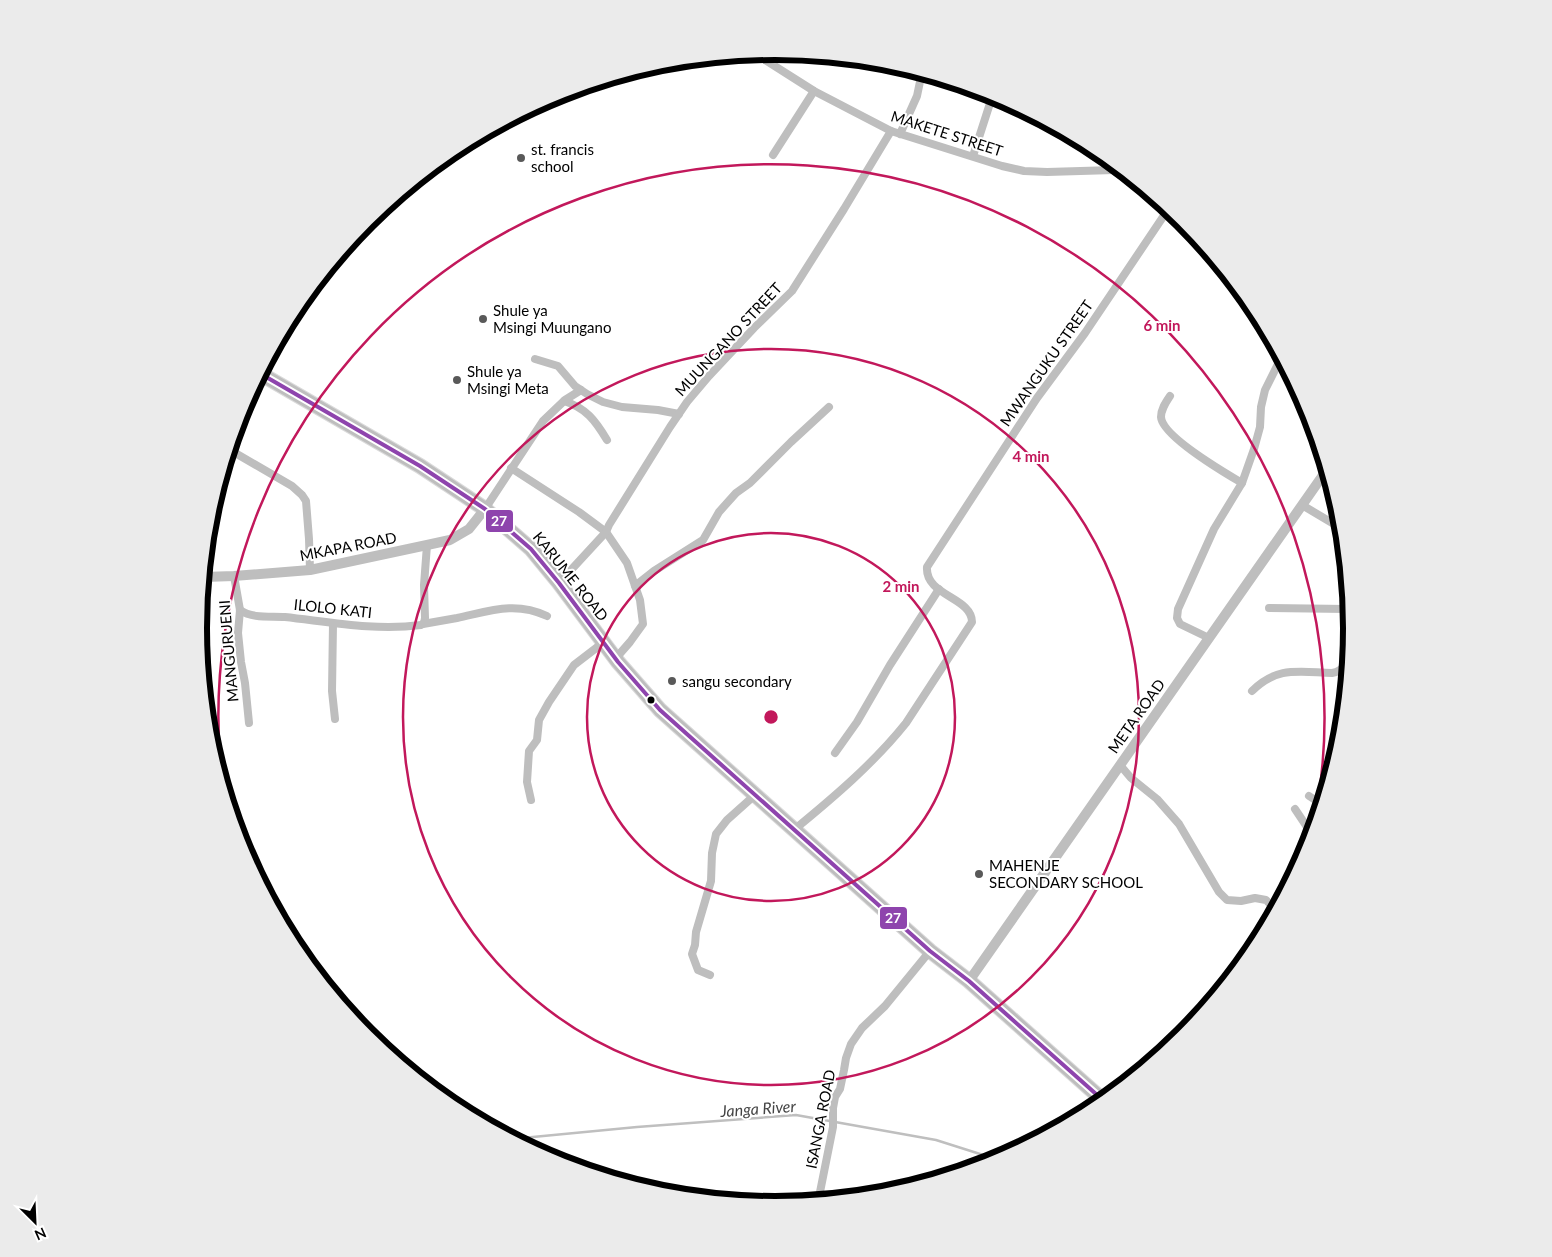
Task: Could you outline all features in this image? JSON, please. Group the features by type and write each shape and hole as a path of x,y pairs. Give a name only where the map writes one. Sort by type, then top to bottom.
{"highway":[{"name":"KARUME ROAD","path":"266,377 420,466 485,509 531,549 560,583 616,658 660,710 930,951 969,981 1099,1096"}],"street":[{"name":"MAKETE STREET","path":"764,60 814,91 890,131 1002,166 1024,171 1112,170"},
{"path":"900,134 917,96 921,78"},
{"path":"773,155 814,91"},
{"path":"973,156 991,102"},
{"name":"MUUNGANO STREET","path":"560,583 606,532 679,414 709,376 792,291 844,209 890,131"},
{"name":"MWANGUKU STREET","path":"794,830 878,755 894,738 906,723 972,622 972,616 967,609 931,583 926,572 927,567 1037,398 1085,333 1165,214"},
{"path":"535,359 558,366 575,386 603,402 622,407 679,414"},
{"path":"1209,638 1180,624 1177,618 1178,609 1214,529 1242,483 1260,427 1265,390 1278,363"},
{"path":"485,509 544,421 564,401 581,390"},
{"path":"1170,396 1162,411 1161,418 1166,429 1221,471 1242,483"},
{"path":"564,401 579,407 587,413 607,440"},
{"path":"635,586 654,571 703,540 719,512 736,493 750,483 829,407"},
{"path":"236,453 292,486 306,501 310,570"},
{"path":"512,468 606,532 628,563 640,600 643,624 616,658"},
{"name":"META ROAD","path":"969,981 1323,475"},
{"path":"1302,506 1335,525"},
{"name":"MKAPA ROAD","path":"210,577 310,570 450,540 470,528 485,509"},
{"path":"423,623 425,614 424,585 427,545"},
{"name":"MANGURUENI","path":"234,576 240,610 238,632 241,662 246,683 249,723"},
{"path":"836,752 857,722 890,665 939,589"},
{"name":"ILOLO KATI","path":"240,610 255,616 286,617 333,624 375,627 417,626 423,623 511,607 524,608 547,616"},
{"path":"1269,608 1343,609"},
{"path":"333,624 332,691 335,718"},
{"path":"531,800 528,782 529,751 538,740 539,720 574,665 604,642"},
{"path":"1252,691 1261,682 1277,674 1288,672 1332,673 1343,670"},
{"path":"1120,765 1131,778 1157,799 1179,824 1219,892 1228,900 1241,901 1255,898 1266,900 1272,906"},
{"path":"710,975 698,970 692,954 696,932 711,881 713,848 716,834 722,824 755,795"},
{"path":"1309,796 1317,801"},
{"path":"1295,809 1308,827"},
{"name":"ISANGA ROAD","path":"819,1195 833,1126 835,1097 840,1089 846,1058 851,1044 862,1028 885,1006 930,951"}],"waterway":[{"name":"Janga River","path":"525,1138 796,1115 936,1140 988,1156"}],"transit line":[{"name":"27","path":"266,377 420,466 485,509 531,549 618,662 660,710 930,951 969,981 1099,1096"}],"place":[{"name":"st. francis school","path":"521,158"},
{"name":"Shule ya Msingi Muungano","path":"483,319"},
{"name":"Shule ya Msingi Meta","path":"457,380"},
{"name":"sangu secondary","path":"672,681"},
{"name":"MAHENJE SECONDARY SCHOOL","path":"979,874"}]}
